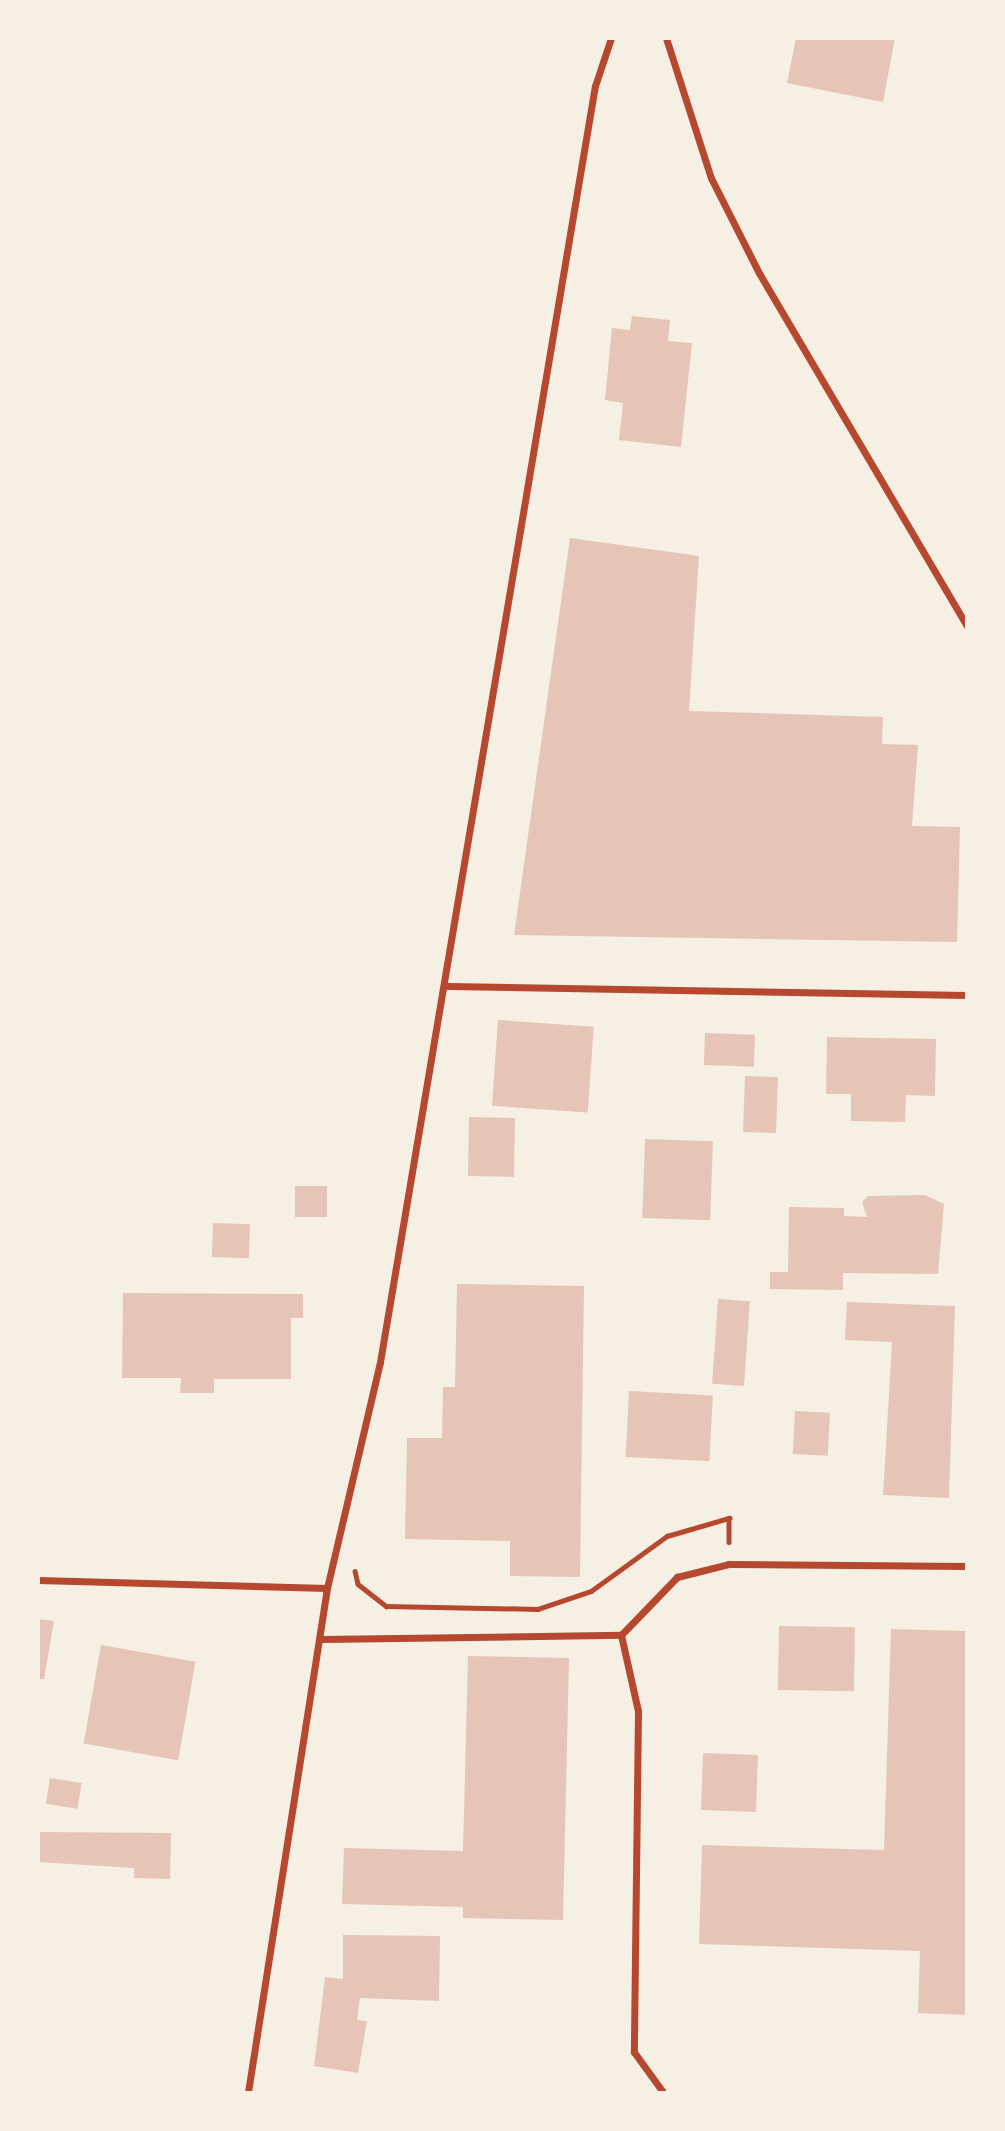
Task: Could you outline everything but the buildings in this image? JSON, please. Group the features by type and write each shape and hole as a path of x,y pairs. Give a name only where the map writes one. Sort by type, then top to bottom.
{"street":[{"path":"248,2092 322,1639 327,1588 380,1362 448,986 595,86 611,38"},
{"path":"666,38 711,178 759,273 967,626"},
{"path":"448,986 967,995"},
{"path":"322,1639 621,1635 677,1577 729,1564 967,1566"},
{"path":"38,1580 327,1588"},
{"path":"621,1635 638,1711 634,2052 663,2092"}],"path":[{"path":"353,1563 358,1584 386,1606 538,1609 591,1591 667,1536 729,1518 729,1564"}]}
